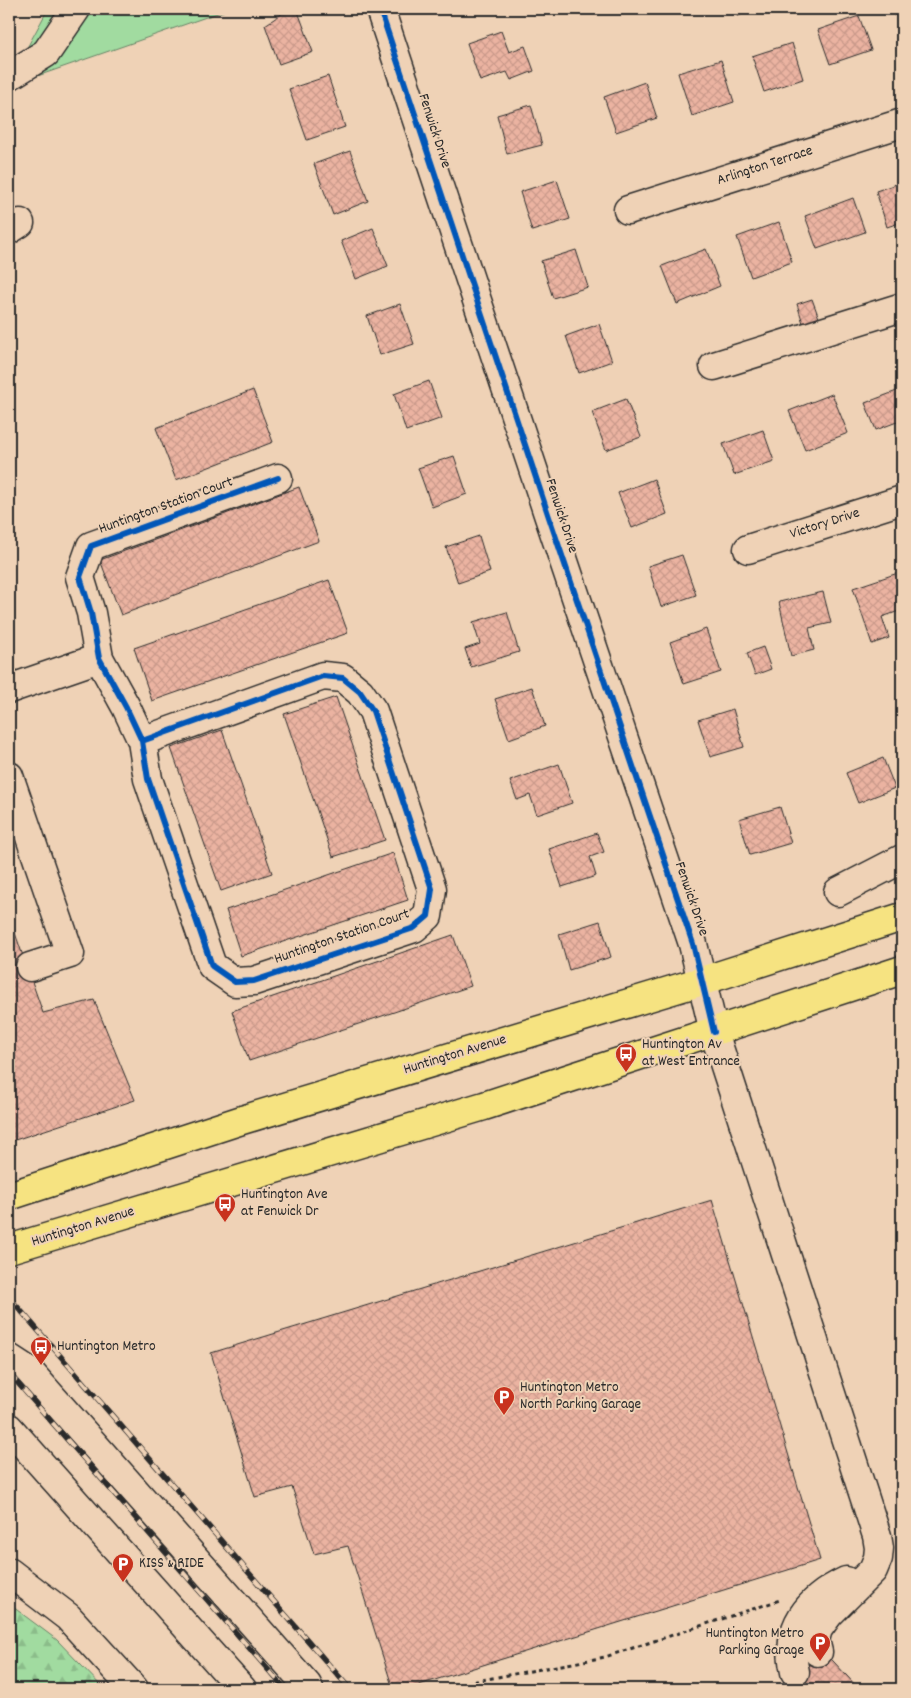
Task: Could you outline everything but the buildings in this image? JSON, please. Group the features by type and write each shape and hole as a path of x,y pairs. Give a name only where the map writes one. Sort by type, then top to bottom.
{"main road":[{"name":"Huntington Avenue","path":"9,1196 242,1120 702,981 902,917"},
{"name":"Huntington Avenue","path":"9,1250 484,1106 902,970"}],"street":[{"path":"9,76 46,53 76,9"},
{"name":"Fenwick Drive","path":"380,9 548,517 693,944 714,1032 872,1518 879,1548 878,1558 873,1570"},
{"name":"Arlington Terrace","path":"628,210 902,123"},
{"path":"714,366 902,307"},
{"name":"Huntington Station Court","path":"142,741 323,676 343,678 360,692 373,711 432,889 428,916 414,928 254,980 235,982 212,966 148,780 142,741 99,658 91,613 80,577 91,546 278,478"},
{"name":"Victory Drive","path":"748,548 902,500"},
{"path":"9,689 99,658"},
{"path":"9,776 70,954 30,967"},
{"path":"838,892 902,859"},
{"path":"9,1358 29,1371 309,1689"},
{"path":"9,1428 242,1689"},
{"path":"818,1652 815,1640 818,1629 823,1621 873,1570"},
{"path":"796,1672 792,1660 792,1640 800,1619 814,1601 839,1585 873,1570"},
{"path":"9,1572 68,1617 134,1689"}],"path":[{"path":"443,1689 455,1685 606,1656 781,1600"}],"green space":[{"path":"48,9 229,9 9,86 9,81"},
{"path":"9,1604 57,1640 104,1689 9,1689"}],"railway":[{"path":"9,1297 350,1689"},
{"path":"9,1373 285,1689"}],"cycle path":[{"path":"380,9 693,944 714,1032"},
{"path":"142,741 323,676 343,678 360,692 373,711 432,889 428,916 414,928 254,981 235,982 212,966 148,779 142,741 99,658 91,613 80,577 91,546 278,478"}],"place":[{"name":"Huntington Av at West Entrance","path":"626,1073"},
{"name":"Huntington Ave at Fenwick Dr","path":"225,1223"},
{"name":"Huntington Metro","path":"41,1366"},
{"name":"Huntington Metro North Parking Garage","path":"504,1416"},
{"name":"KISS & RIDE","path":"123,1583"},
{"name":"Huntington Metro Parking Garage","path":"820,1662"}]}
